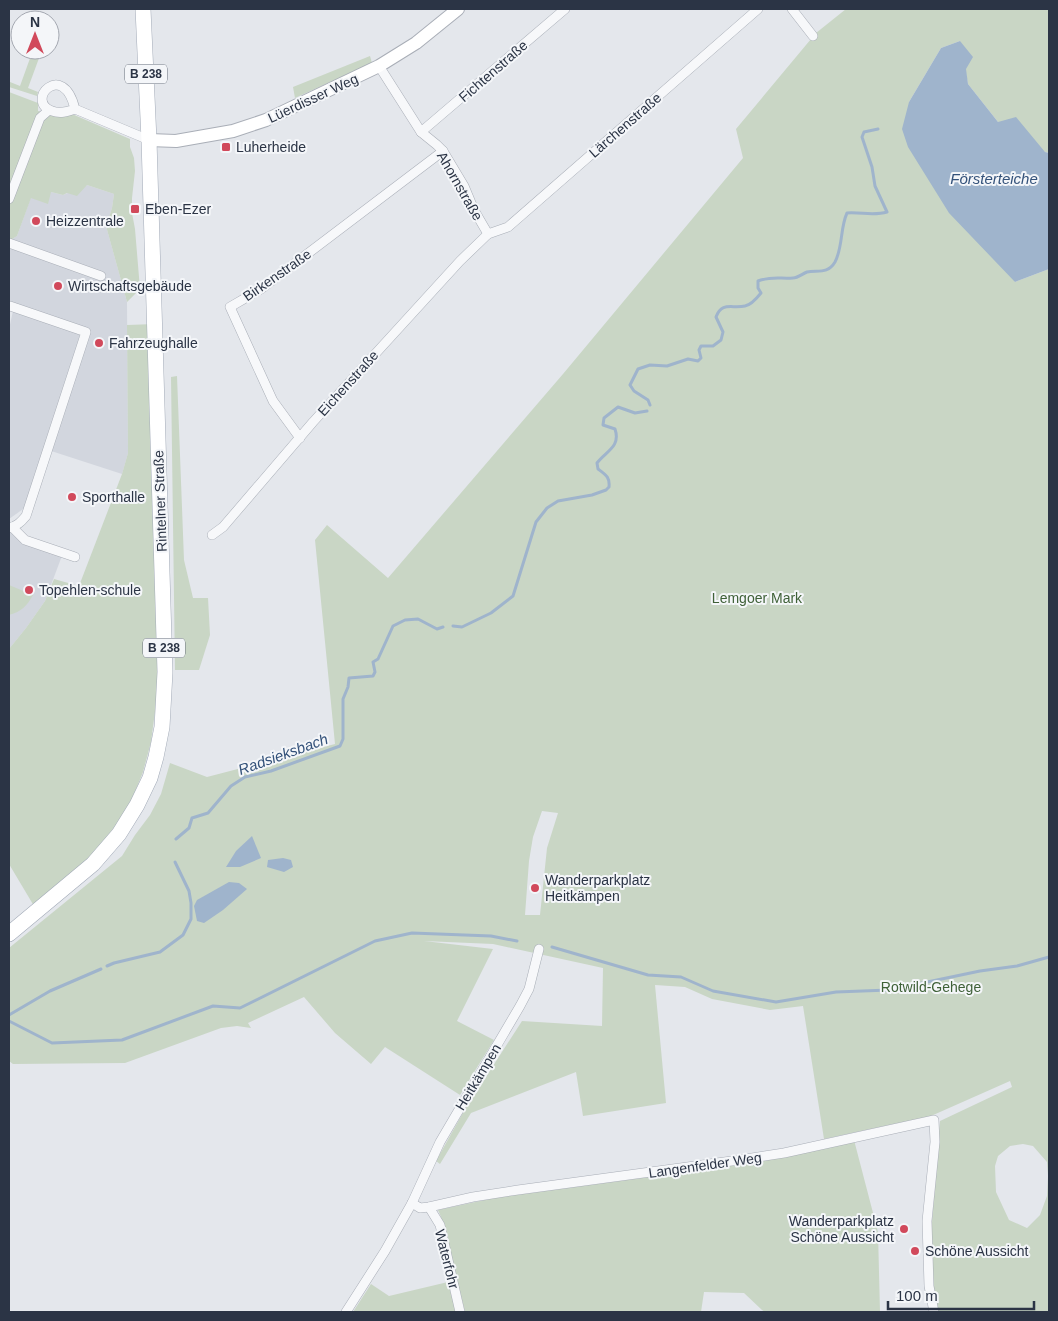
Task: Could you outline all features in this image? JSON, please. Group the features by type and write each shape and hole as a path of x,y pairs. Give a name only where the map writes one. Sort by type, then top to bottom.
{"main road":[{"name":"Rintelner Straße","path":"9,934 93,864 119,834 137,805 150,778 162,727 165,672 149,140 143,9"},
{"name":"Lüerdisser Weg","path":"149,140 183,140 233,131 266,120 379,66 416,43 458,9"}],"street":[{"name":"Fichtenstraße","path":"421,132 565,9"},
{"name":"Lärchenstraße","path":"488,234 508,227 758,9"},
{"path":"792,9 813,36"},
{"name":"Ahornstraße","path":"379,66 421,132 443,152 464,186 474,210 488,234"},
{"path":"75,109 68,91 62,86 54,84 44,92 42,97 43,103 49,110 58,113 75,109 149,140"},
{"path":"9,199 40,118 49,110"},
{"name":"Birkenstraße","path":"300,438 273,401 230,307 261,289 443,152"},
{"name":"Eichenstraße","path":"212,535 222,527 460,261 488,234"},
{"path":"9,243 101,276"},
{"path":"9,307 86,332 26,516 21,522 10,527 25,540 75,557"},
{"name":"Heitkämpen","path":"412,1203 440,1142 524,998 539,949"},
{"name":"Langenfelder Weg","path":"429,1208 473,1197 740,1160 934,1120 936,1142 927,1221 929,1286 934,1312"},
{"path":"346,1312 385,1251 412,1203 420,1208 429,1208"},
{"name":"Waterfohr","path":"429,1208 440,1225 460,1312"}],"shaded area":[{"path":"87,185 114,194 106,226 127,302 128,453 122,474 45,449 26,507 9,519 9,329 13,311 9,310 9,241 17,236 31,197 51,192 63,195"},
{"name":"Topehlen-schule","path":"9,532 63,553 45,601 9,649"}],"green space":[{"name":"Lemgoer Mark","path":"846,9 1049,9 1049,153 998,122 968,84 960,41 941,48 909,102 1015,282 1049,269 1049,1312 937,1312 932,1285 932,1222 940,1121 1012,1087 1010,1081 931,1116 824,1139 803,1006 770,1010 712,999 685,987 655,985 666,1103 583,1116 576,1072 471,1113 440,1164 436,1161 464,1111 522,1021 602,1026 603,968 493,944 424,941 493,949 457,1021 494,1040 460,1095 385,1047 371,1064 335,1033 304,997 248,1023 251,1028 237,1026 221,1028 125,1063 13,1064 9,1061 9,948 122,856 150,815 161,794 170,763 207,777 335,744 315,540 327,525 388,578 563,374 743,158 736,129 816,33","holes":["542,811 558,813 547,848 540,915 525,915 529,861 533,837","1023,1144 1033,1146 1047,1162 1048,1176 1047,1196 1040,1215 1027,1228 1009,1220 996,1192 995,1166 998,1156 1010,1146"]},
{"path":"370,56 372,63 295,98 293,87"},
{"path":"29,60 38,60 28,88 38,92 37,96 9,87 10,82 20,86"},
{"path":"9,92 38,103 38,111 55,115 72,114 130,139 135,171 132,213 140,289 127,302 106,226 114,194 87,185 77,196 51,192 48,204 31,198 17,236 9,241"},
{"path":"155,324 159,681 151,742 143,772 132,799 116,825 88,861 34,906 9,864 9,649 45,601 54,579 79,586 122,474 128,453 127,325"},
{"path":"177,376 184,560 193,598 208,598 210,635 199,670 175,670 171,377"},
{"path":"9,585 33,595 23,608 9,615"},
{"path":"854,1140 878,1232 880,1312 765,1312 744,1293 704,1292 701,1312 465,1312 438,1210 494,1198 716,1168"},
{"path":"448,1282 456,1312 353,1312 371,1284 389,1296"}],"water":[{"name":"Försterteiche","path":"960,41 973,57 966,69 968,84 998,122 1016,117 1045,152 1049,153 1049,269 1015,282 949,213 908,147 902,129 909,102 941,48"},
{"path":"252,836 261,858 240,867 226,867 236,851"},
{"path":"283,858 291,860 293,867 284,872 267,867 268,860"},
{"path":"229,882 239,883 247,889 223,910 204,923 197,921 194,906 197,900"}],"waterway":[{"name":"Radsieksbach","path":"650,405 648,400 634,391 630,385 638,369 650,365 667,366 688,359 698,361 701,358 699,350 701,346 713,346 721,340 723,332 716,317 721,309 724,307 740,307 752,303 761,293 758,288 758,281 762,279 795,278 807,272 822,271 832,266 838,256 847,213 877,214 887,212 875,186 872,167 862,137 864,132 878,129"},
{"name":"Radsieksbach","path":"453,626 462,627 491,613 513,596 536,522 547,508 558,501 592,495 609,487 608,478 598,469 597,463 612,448 616,435 615,429 603,425 604,418 618,407 635,413 647,411"},
{"name":"Radsieksbach","path":"176,839 189,828 192,818 208,813 231,786 245,777 271,771 340,746 343,739 343,699 348,687 349,678 373,676 375,672 373,662 378,659 393,626 405,620 418,619 437,629 443,627"},
{"name":"Radsieksbach","path":"107,966 160,952 183,935 191,919 191,903 189,891 175,862"},
{"path":"9,1021 52,1043 122,1040 213,1006 240,1008 375,941 412,933 491,936 517,941"},
{"path":"552,947 648,975 681,977 713,991 776,1002 836,992 889,990 980,971 1017,966 1049,957"},
{"name":"Radsieksbach","path":"9,1015 50,991 101,969"}],"place":[{"name":"Luherheide","path":"226,147"},
{"name":"Eben-Ezer","path":"135,209"},
{"name":"Heizzentrale","path":"36,221"},
{"name":"Wirtschaftsgebäude","path":"58,286"},
{"name":"Fahrzeughalle","path":"99,343"},
{"name":"Sporthalle","path":"72,497"},
{"name":"Topehlen-schule","path":"29,590"},
{"name":"Wanderparkplatz Heitkämpen","path":"535,888"},
{"name":"Wanderparkplatz Schöne Aussicht","path":"904,1229"},
{"name":"Schöne Aussicht","path":"915,1251"}],"park label":[{"name":"Rotwild-Gehege","path":"931,987"}]}
